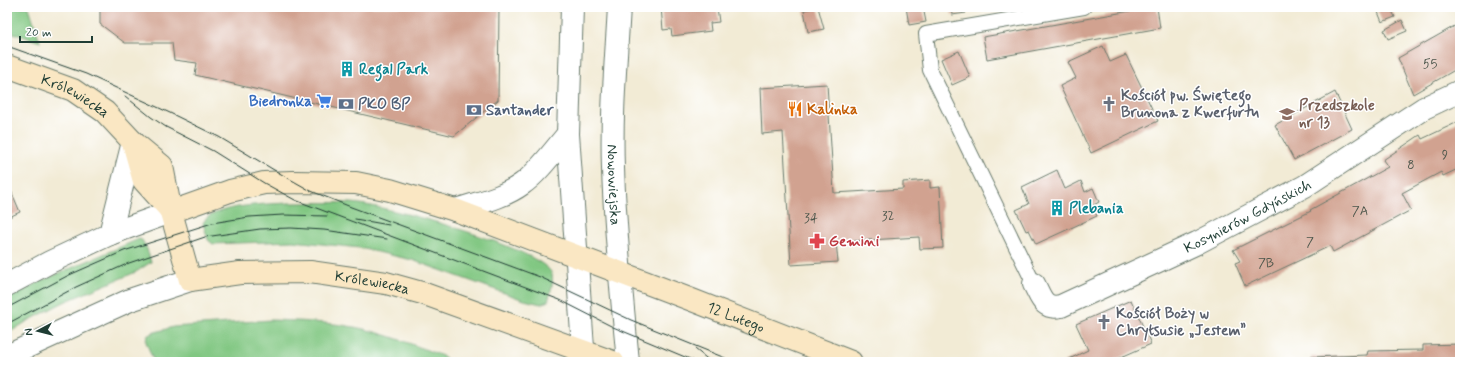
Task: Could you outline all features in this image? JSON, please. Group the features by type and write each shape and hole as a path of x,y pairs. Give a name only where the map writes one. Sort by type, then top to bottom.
{"main road":[{"name":"Królewiecka","path":"7,66 73,90 105,112 133,142 144,181 171,212 190,280 240,273 310,272 386,283 422,294 583,357 613,362"},
{"path":"171,212 237,190 264,183 356,183 390,190 455,210 620,272"},
{"name":"12 Lutego","path":"620,272 851,362"}],"street":[{"path":"572,7 568,134 583,357"},
{"name":"Nowowiejska","path":"619,7 614,83 614,203 628,362"},
{"name":"Kosynierów Gdyńskich","path":"1034,284 1044,302 1048,306 1061,306 1196,243 1305,186 1424,108 1460,91"},
{"path":"455,210 507,193 522,184 533,174 568,134"},
{"path":"110,234 133,142"},
{"path":"7,285 50,262 110,234 171,212"},
{"path":"7,356 17,350 130,300 190,280"}],"lane":[{"path":"1034,284 930,70 926,34 1084,7"}],"green space":[{"path":"7,7 29,7 40,42 7,31"},
{"path":"290,203 351,203 369,205 457,228 489,239 539,262 551,272 552,282 548,301 541,304 524,300 412,260 360,248 293,241 213,244 208,240 203,223 209,217 218,212 243,206"},
{"path":"139,239 142,240 147,249 151,262 136,272 64,302 7,334 7,299 43,280"},
{"path":"271,320 344,325 366,330 401,340 445,357 448,362 154,362 146,342 147,336 152,333 173,327"}],"building":[{"name":"Regal Park","path":"100,7 499,7 498,100 454,136 195,75 197,63 174,60 172,43 125,43 100,24"},
{"path":"661,7 717,7 719,22 710,23 711,31 672,36 671,29 663,30"},
{"path":"818,7 824,29 808,32 804,10"},
{"path":"906,7 923,7 926,22 909,25"},
{"path":"951,7 964,7 966,13 952,15"},
{"path":"1157,7 1160,28 987,59 983,37"},
{"path":"1376,7 1390,7 1395,17 1382,22"},
{"path":"1402,20 1407,31 1388,39 1384,30"},
{"path":"1460,23 1460,67 1413,94 1398,58"},
{"name":"Kościół pw. Świętego Brunona z Kwerfurtu","path":"1103,46 1110,62 1126,55 1158,121 1091,153 1060,86 1076,78 1068,62"},
{"path":"959,51 970,77 952,85 941,59"},
{"path":"827,84 834,193 903,189 903,182 930,180 930,188 940,187 943,248 920,249 919,237 836,242 838,262 791,265 783,132 762,134 760,88"},
{"path":"1335,92 1352,129 1294,160 1275,125"},
{"path":"1460,121 1460,168 1443,176 1441,172 1402,193 1411,210 1333,252 1330,246 1245,286 1235,263 1240,261 1233,250 1311,211 1310,210 1388,167 1383,160 1420,135 1422,139"},
{"name":"Plebania","path":"1057,170 1065,189 1081,181 1085,192 1093,188 1099,202 1092,206 1097,216 1036,244 1029,230 1026,231 1016,210 1029,204 1022,187"},
{"path":"7,181 20,212 7,218"},
{"path":"1131,300 1151,344 1110,362 1063,362 1088,350 1076,324"},
{"path":"1460,344 1460,362 1311,362 1311,357 1367,355 1368,351 1423,350 1423,345"}],"tram line":[{"path":"7,46 86,74 170,113 219,137 311,191 540,277 631,320 735,362"},
{"path":"125,96 166,127 213,151 264,183 295,200 560,300 613,327 697,362"},
{"path":"7,308 67,276 124,251 212,223 249,217 283,215 327,216"},
{"path":"355,219 389,225"},
{"path":"7,324 76,287 129,263 205,237 260,229 291,228 324,230 387,239"},
{"path":"695,349 711,362"}],"place":[{"name":"Regal Park","path":"347,69"},
{"name":"Biedronka","path":"324,101"},
{"name":"PKO BP","path":"346,104"},
{"name":"Kościół pw. Świętego Brunona z Kwerfurtu","path":"1109,104"},
{"name":"Kalinka","path":"795,109"},
{"name":"Santander","path":"474,110"},
{"name":"Przedszkole nr 13","path":"1287,114"},
{"name":"Plebania","path":"1057,208"},
{"name":"Gemini","path":"817,241"},
{"name":"Kościół Boży w Chrytsusie „Jestem”","path":"1104,322"}]}
